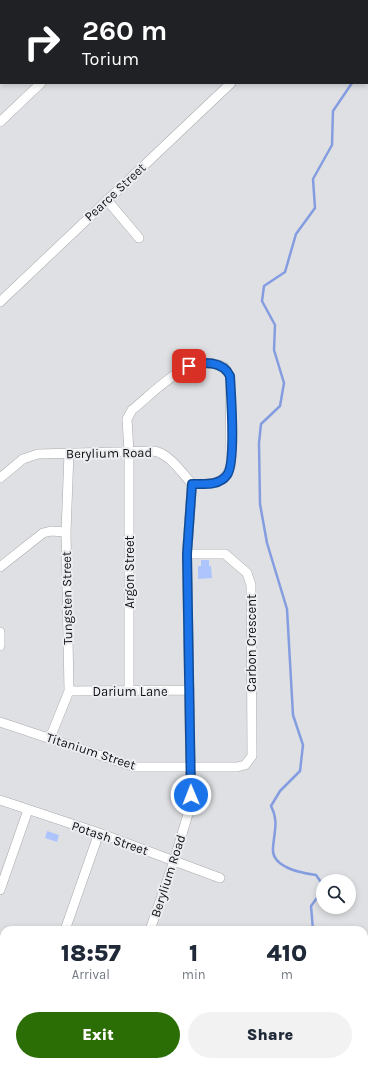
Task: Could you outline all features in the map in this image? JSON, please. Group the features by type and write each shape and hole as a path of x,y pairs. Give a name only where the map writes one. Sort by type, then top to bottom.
{"street":[{"path":"0,122 40,84"},
{"name":"Pearce Street","path":"0,302 107,200 221,86"},
{"path":"107,200 139,238"},
{"name":"Argon Street","path":"129,691 129,452 127,419 130,412 189,366 203,363 219,365 228,371 230,376 231,466 224,479 213,484 192,484"},
{"name":"Berylium Road","path":"0,478 24,459 33,455 160,452 192,484 187,554 191,804 174,861 151,926"},
{"name":"Tungsten Street","path":"50,738 70,691 66,532 69,453"},
{"path":"0,566 43,533 51,531 66,532"},
{"name":"Carbon Crescent","path":"187,554 225,554 240,565 247,574 251,585 252,756"},
{"path":"0,632 0,646"},
{"name":"Darium Lane","path":"70,691 190,690"},
{"name":"Titanium Street","path":"0,722 135,767 241,766 247,763 252,756"},
{"name":"Potash Street","path":"0,800 99,833 220,878"},
{"path":"0,890 28,810"},
{"path":"66,926 99,833"}],"building":[{"path":"201,560 209,560 212,578 198,579 198,566 201,566"},
{"path":"47,831 59,835 57,842 45,838"}],"waterway":[{"path":"316,875 296,871 282,865 274,855 273,848 275,817 271,806 280,791 300,771 303,745 293,715 287,609 267,543 260,504 259,443 261,424 280,406 284,383 274,350 275,325 262,301 264,286 285,272 296,234 315,208 313,179 332,145 333,111 351,84"},
{"path":"313,926 311,906 316,899"}],"route":[{"path":"189,366 210,363 224,367 228,371 230,376 232,451 231,466 224,479 213,484 192,484 187,554 191,795"}]}
